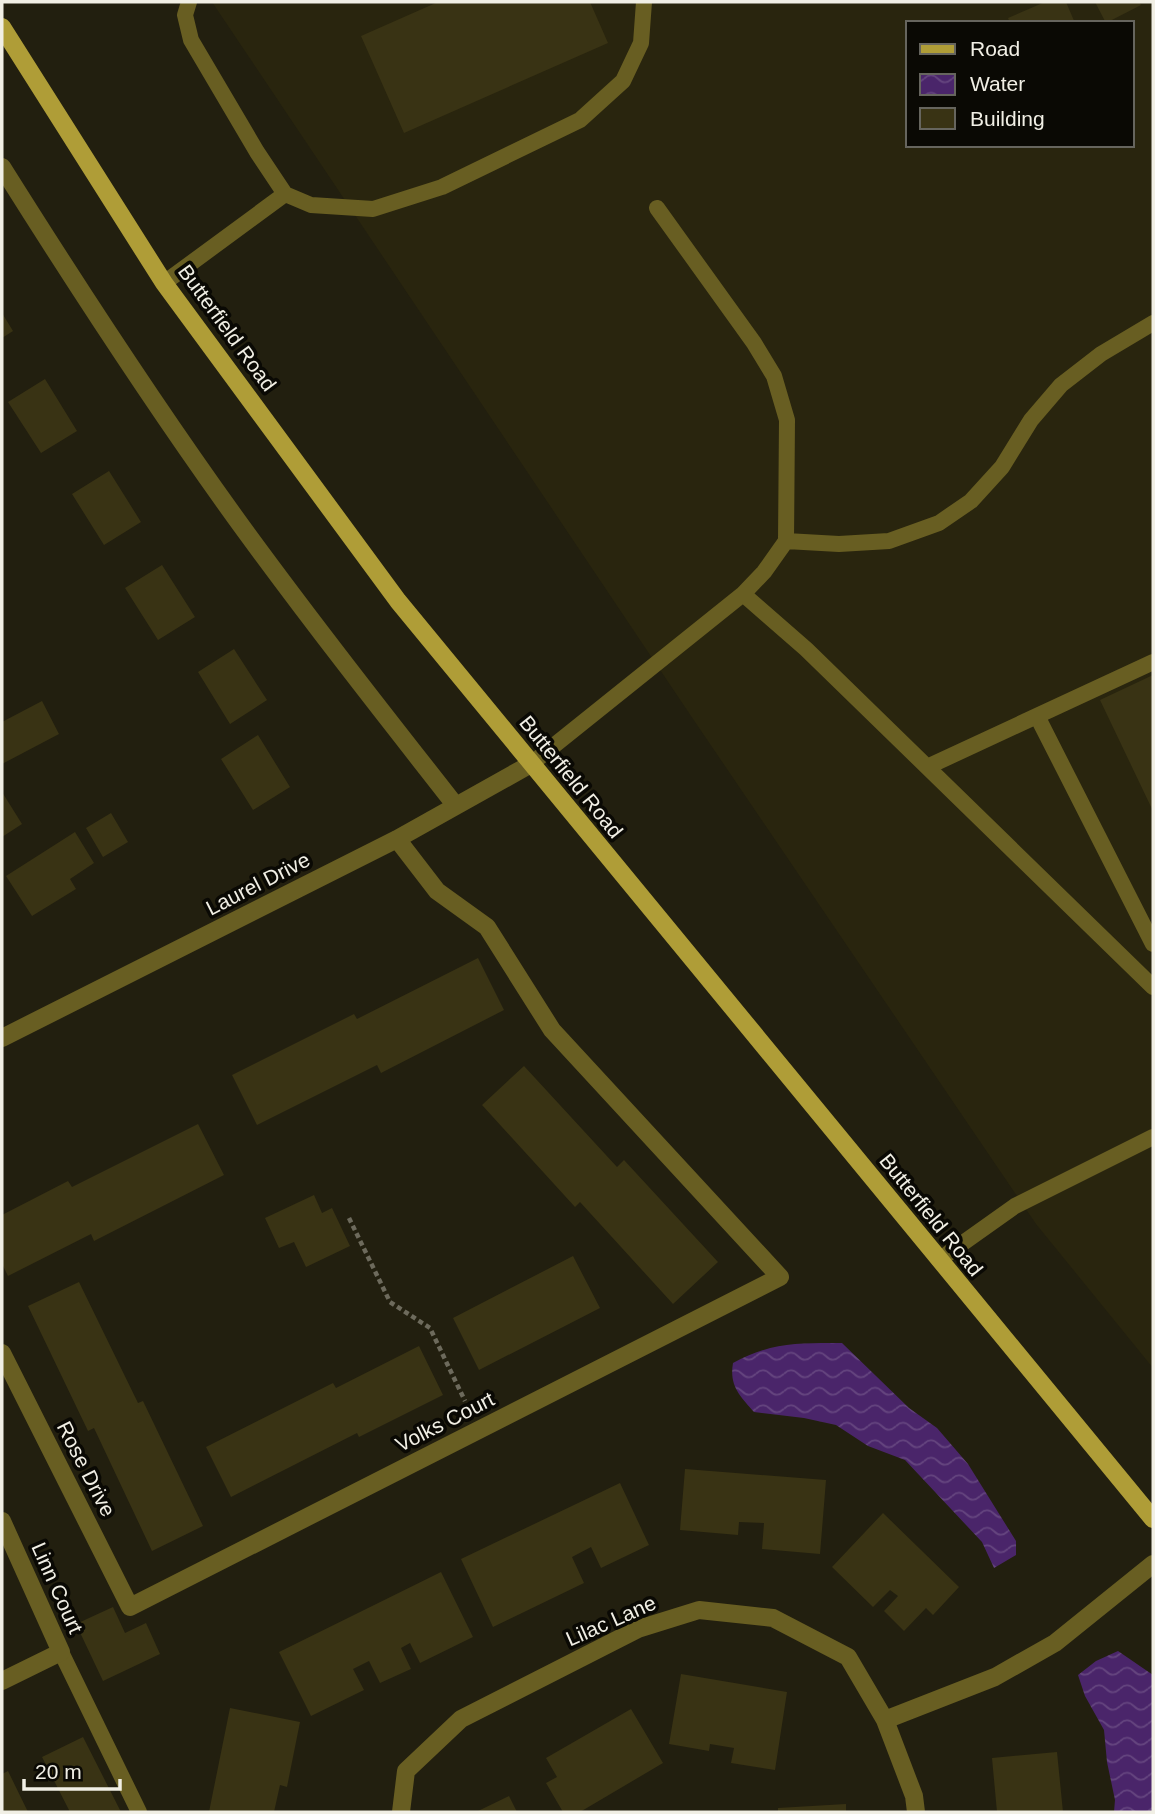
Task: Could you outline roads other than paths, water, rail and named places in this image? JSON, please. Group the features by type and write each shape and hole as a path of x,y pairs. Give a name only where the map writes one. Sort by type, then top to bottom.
{"main road":[{"name":"Butterfield Road","path":"2,27 164,283 398,601 1153,1519"}],"street":[{"path":"2,167 122,353 239,522 327,641 456,806"},
{"name":"Laurel Drive","path":"2,1038 397,839 531,764"},
{"name":"Volks Court","path":"130,1607 780,1277 552,1030 487,927 437,891 397,839"},
{"name":"Rose Drive","path":"2,1353 130,1607"},
{"name":"Linn Court","path":"2,1521 61,1651 2,1681"},
{"path":"885,1720 995,1677 1055,1643 1153,1564"},
{"name":"Lilac Lane","path":"401,1812 406,1771 461,1719 638,1629 699,1610 773,1618 848,1657 885,1720 914,1796 916,1812"}],"lane":[{"path":"189,2 185,15 191,40 285,194 311,205 373,209 442,187 580,120 623,80 641,43 644,2"},
{"path":"164,283 285,194"},
{"path":"531,764 743,594 764,572 786,541 787,420 774,376 754,343 657,208"},
{"path":"786,541 839,544 889,541 939,523 971,501 1002,467 1031,419 1061,385 1101,354 1153,323"},
{"path":"743,594 806,649 1153,987"},
{"path":"927,767 1153,662"},
{"path":"1037,716 1153,944"},
{"path":"939,1260 1015,1206 1153,1137"},
{"path":"61,1651 139,1812"}],"water":[{"path":"842,1343 909,1408 937,1428 968,1464 1016,1541 1016,1555 994,1568 982,1542 905,1460 868,1446 836,1425 754,1412 734,1384 733,1363 760,1351 799,1344"},
{"path":"1118,1651 1153,1675 1153,1812 1114,1812 1115,1800 1104,1730 1085,1696 1078,1675 1096,1661"}]}
